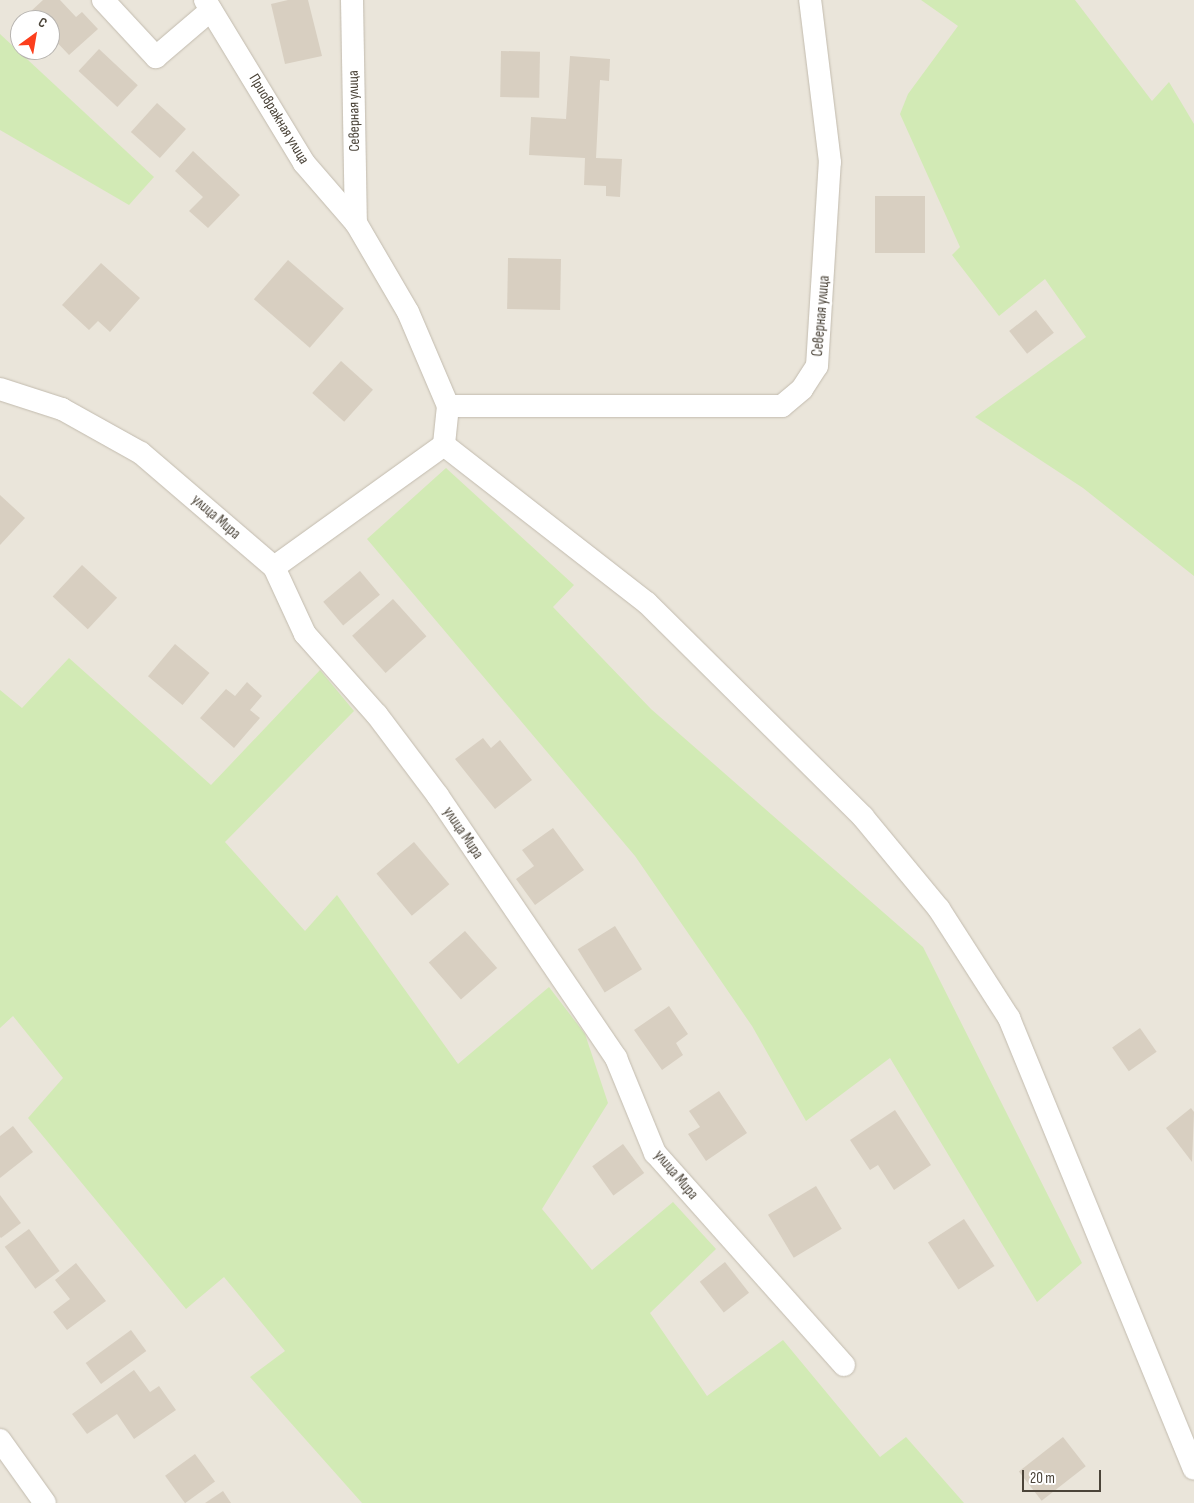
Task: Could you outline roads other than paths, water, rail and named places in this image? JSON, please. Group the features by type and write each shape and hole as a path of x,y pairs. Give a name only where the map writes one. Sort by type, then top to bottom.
{"street":[{"name":"Приовражная улица","path":"103,0 156,57 208,5 304,163 356,223 408,312 448,406"},
{"name":"Северная улица","path":"352,0 356,223"},
{"name":"Северная улица","path":"448,406 782,406 802,390 817,366 830,162 810,0"},
{"name":"улица Мира","path":"0,389 62,409 141,453 274,567 305,634 377,714 416,767 616,1058 655,1153 844,1364"},
{"path":"274,567 444,445 448,406"},
{"path":"444,445 647,603 863,817 939,908 1009,1018 1194,1468"},
{"path":"0,1440 45,1503"}]}
